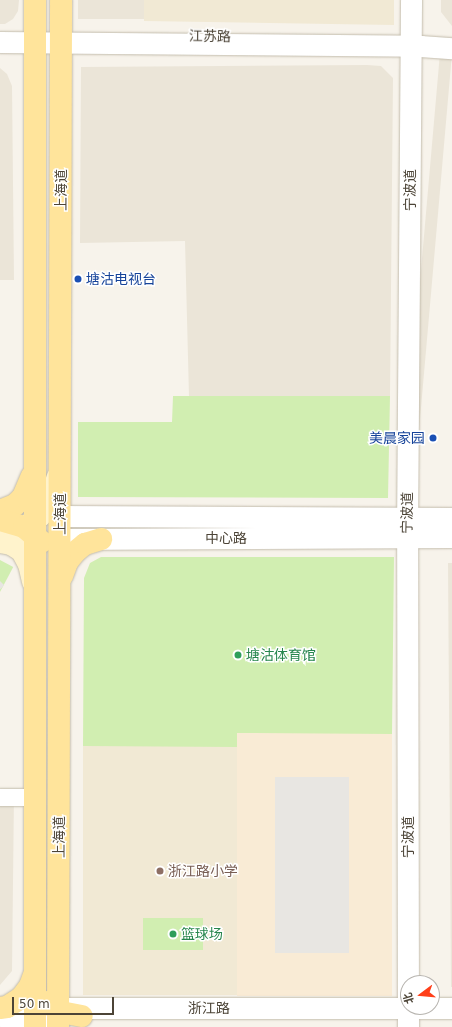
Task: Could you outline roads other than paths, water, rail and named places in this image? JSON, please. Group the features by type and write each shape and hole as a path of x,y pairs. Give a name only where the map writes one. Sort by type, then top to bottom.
{"main road":[{"name":"上海道","path":"35,0 34,470 40,527 34,587 35,970 46,1013"},
{"name":"上海道","path":"46,1013 58,965 60,587 40,527 60,469 61,0"},
{"path":"0,511 15,504 23,497 29,486 34,470"},
{"name":"中心路","path":"0,516 40,527"},
{"path":"0,520 40,527"},
{"path":"0,535 40,527"},
{"name":"中心路","path":"0,539 40,527"},
{"path":"60,587 64,569 70,556 85,544 101,539"},
{"path":"0,542 11,544 22,551 28,564 34,587"},
{"path":"0,1008 13,1004 27,992 35,970"},
{"path":"46,1013 82,1016"}],"street":[{"name":"宁波道","path":"411,0 416,42"},
{"name":"宁波道","path":"413,975 413,527 416,42 420,0"},
{"name":"江苏路","path":"0,34 62,39 416,42"},
{"name":"江苏路","path":"0,42 35,38"},
{"path":"416,42 452,39"},
{"path":"416,42 452,48"},
{"name":"中心路","path":"40,527 101,539 413,527 452,518"},
{"name":"中心路","path":"40,527 413,527 452,537"},
{"name":"宁波道","path":"413,527 417,975"},
{"path":"0,797 35,797"},
{"name":"浙江路","path":"0,1008 46,1013"},
{"path":"440,1010 452,1008"},
{"name":"浙江路","path":"0,1016 46,1013 400,1015"},
{"path":"413,1015 452,1016"},
{"name":"浙江路","path":"82,1016 413,1015"}],"place":[{"name":"塘沽电视台","path":"78,279"},
{"name":"美晨家园","path":"433,438"},
{"name":"塘沽体育馆","path":"238,655"},
{"name":"浙江路小学","path":"160,871"},
{"name":"篮球场","path":"173,934"}]}
